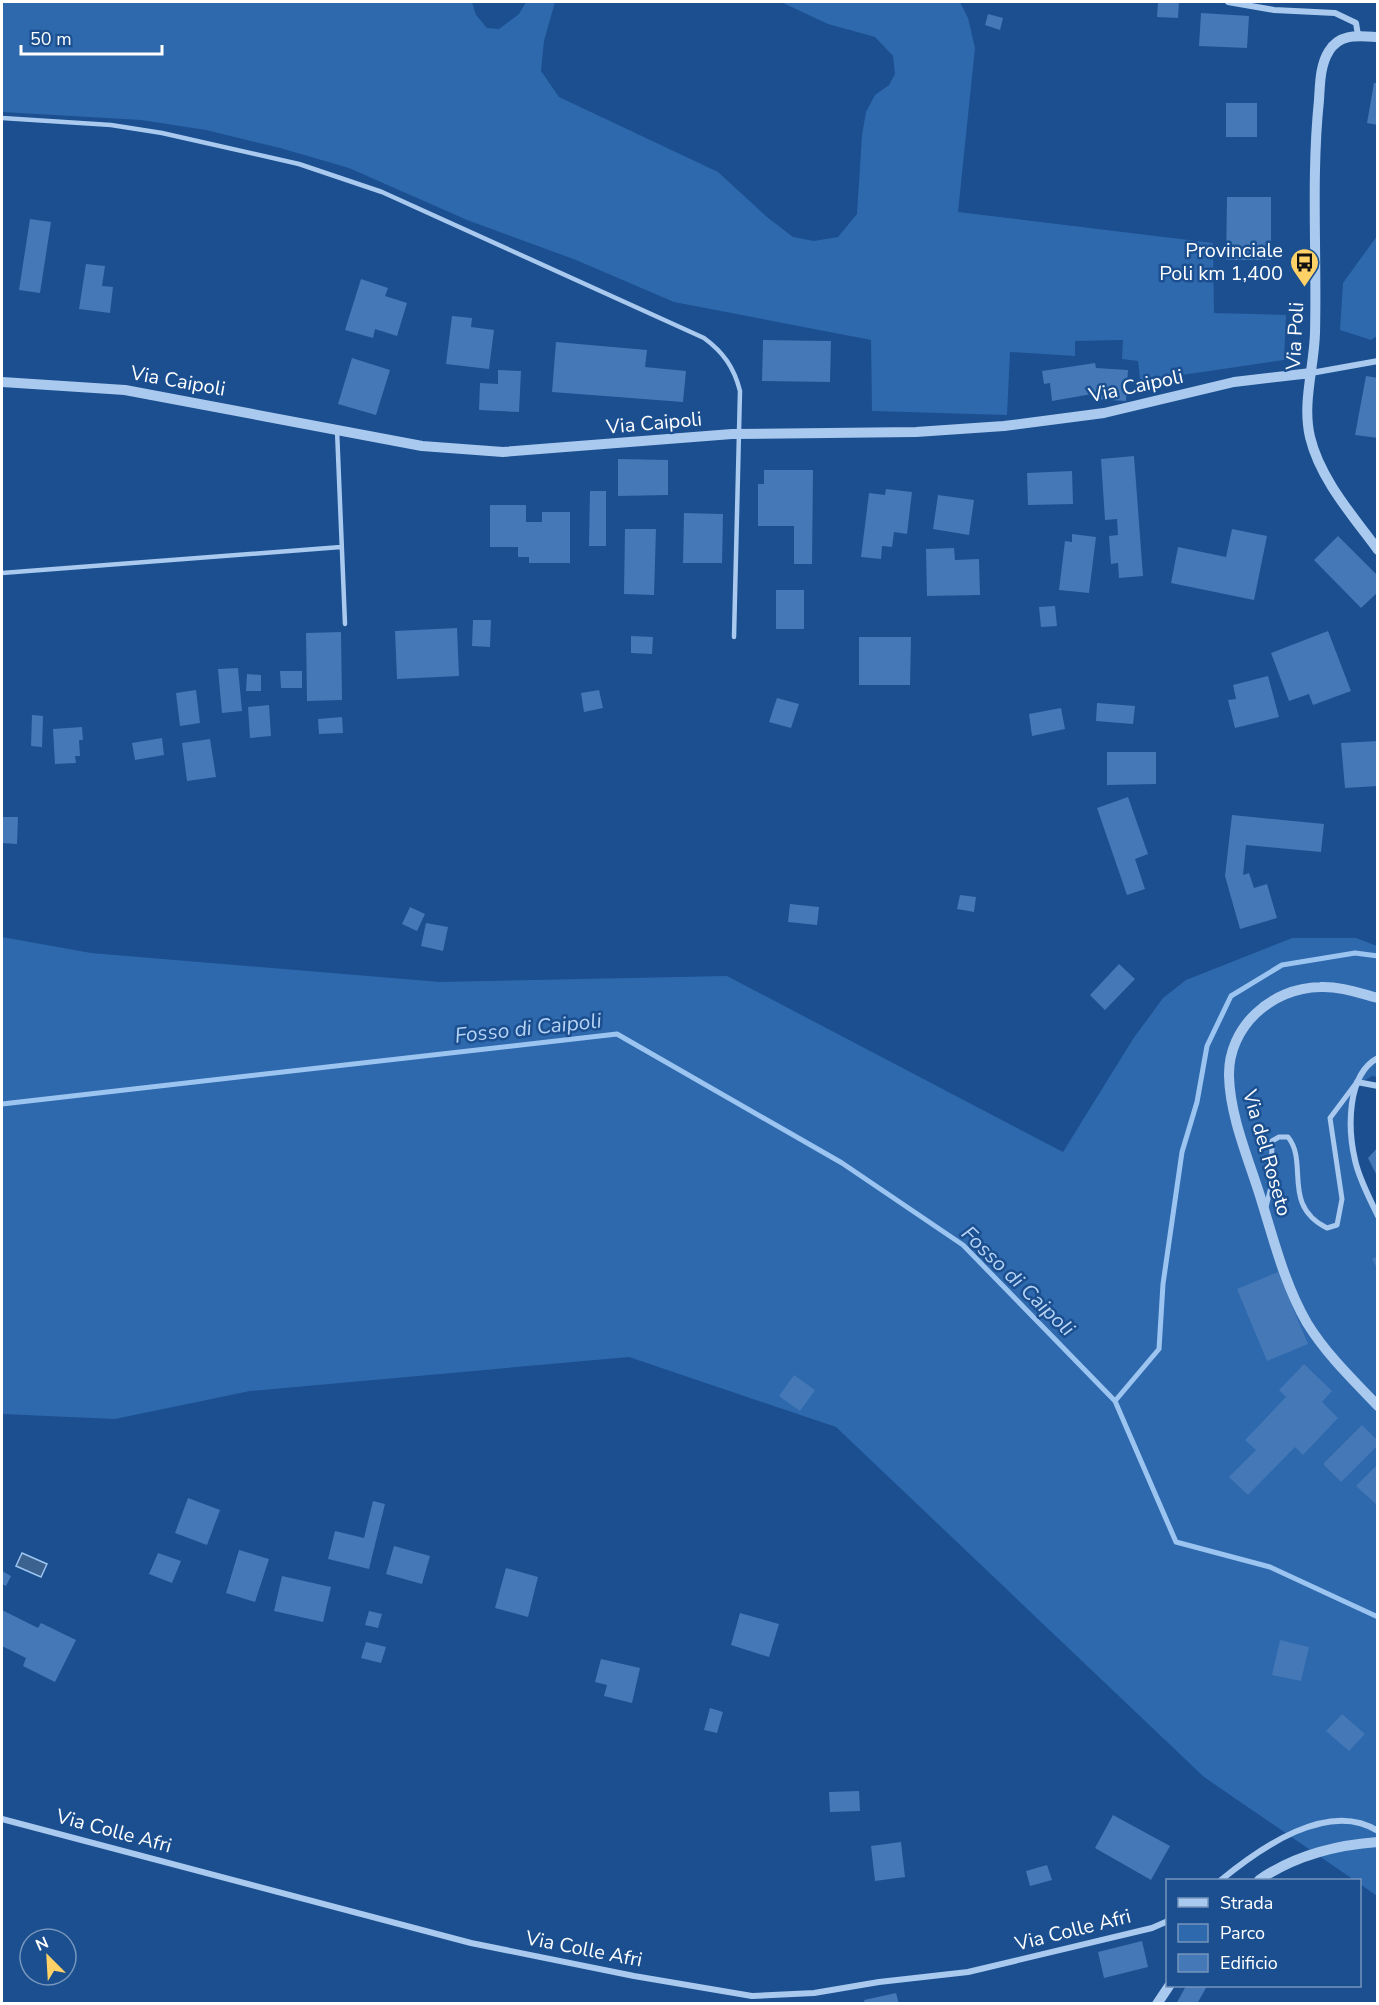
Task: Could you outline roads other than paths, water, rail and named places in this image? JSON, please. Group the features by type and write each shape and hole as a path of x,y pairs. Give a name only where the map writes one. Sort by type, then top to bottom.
{"street":[{"path":"1228,2 1274,10 1343,15 1356,23 1358,36"},
{"name":"Via Poli","path":"1377,37 1358,36 1341,39 1334,44 1326,58 1322,76 1316,142 1315,336 1306,417 1314,452 1344,503 1377,550"},
{"path":"1311,374 1377,361"},
{"name":"Via Caipoli","path":"2,382 134,391 422,446 482,452 539,451 740,434 916,432 1004,426 1123,409 1234,382 1311,374"},
{"name":"Via del Roseto","path":"1377,998 1335,987 1303,989 1274,1000 1260,1010 1236,1038 1229,1063 1230,1090 1286,1277 1307,1322 1334,1359 1377,1406"},
{"path":"1265,1212 1271,1187 1272,1141 1279,1137 1288,1137 1294,1145 1297,1184 1304,1208 1314,1222 1327,1228 1337,1224 1341,1199 1330,1118 1357,1082 1364,1068 1377,1058"},
{"path":"1357,1082 1377,1086"},
{"path":"1357,1082 1352,1130 1355,1161 1377,1216"},
{"name":"Via Colle Afri","path":"2,1819 471,1943 634,1976 753,1996 814,1993 879,1982 979,1970 1146,1929 1166,1921"},
{"path":"1224,1879 1267,1845 1308,1827 1354,1821 1377,1831"},
{"path":"1262,1879 1285,1864 1319,1852 1377,1842"},
{"path":"1157,2004 1168,1987"}],"lane":[{"path":"2,118 103,125 162,133 299,164 382,192 704,338 724,356 737,378 741,399 734,637"},
{"path":"337,429 345,624"},
{"path":"2,573 342,547"}],"waterway":[{"name":"Fosso di Caipoli","path":"2,1104 617,1034 842,1163 963,1245 1115,1401 1159,1349 1163,1284 1182,1152 1197,1102 1207,1046 1231,996 1282,965 1355,953 1378,956"},
{"name":"Fosso di Caipoli","path":"1115,1401 1176,1542 1270,1567 1378,1617"}],"place":[{"name":"Provinciale Poli km 1,400","path":"1304,288"}]}
